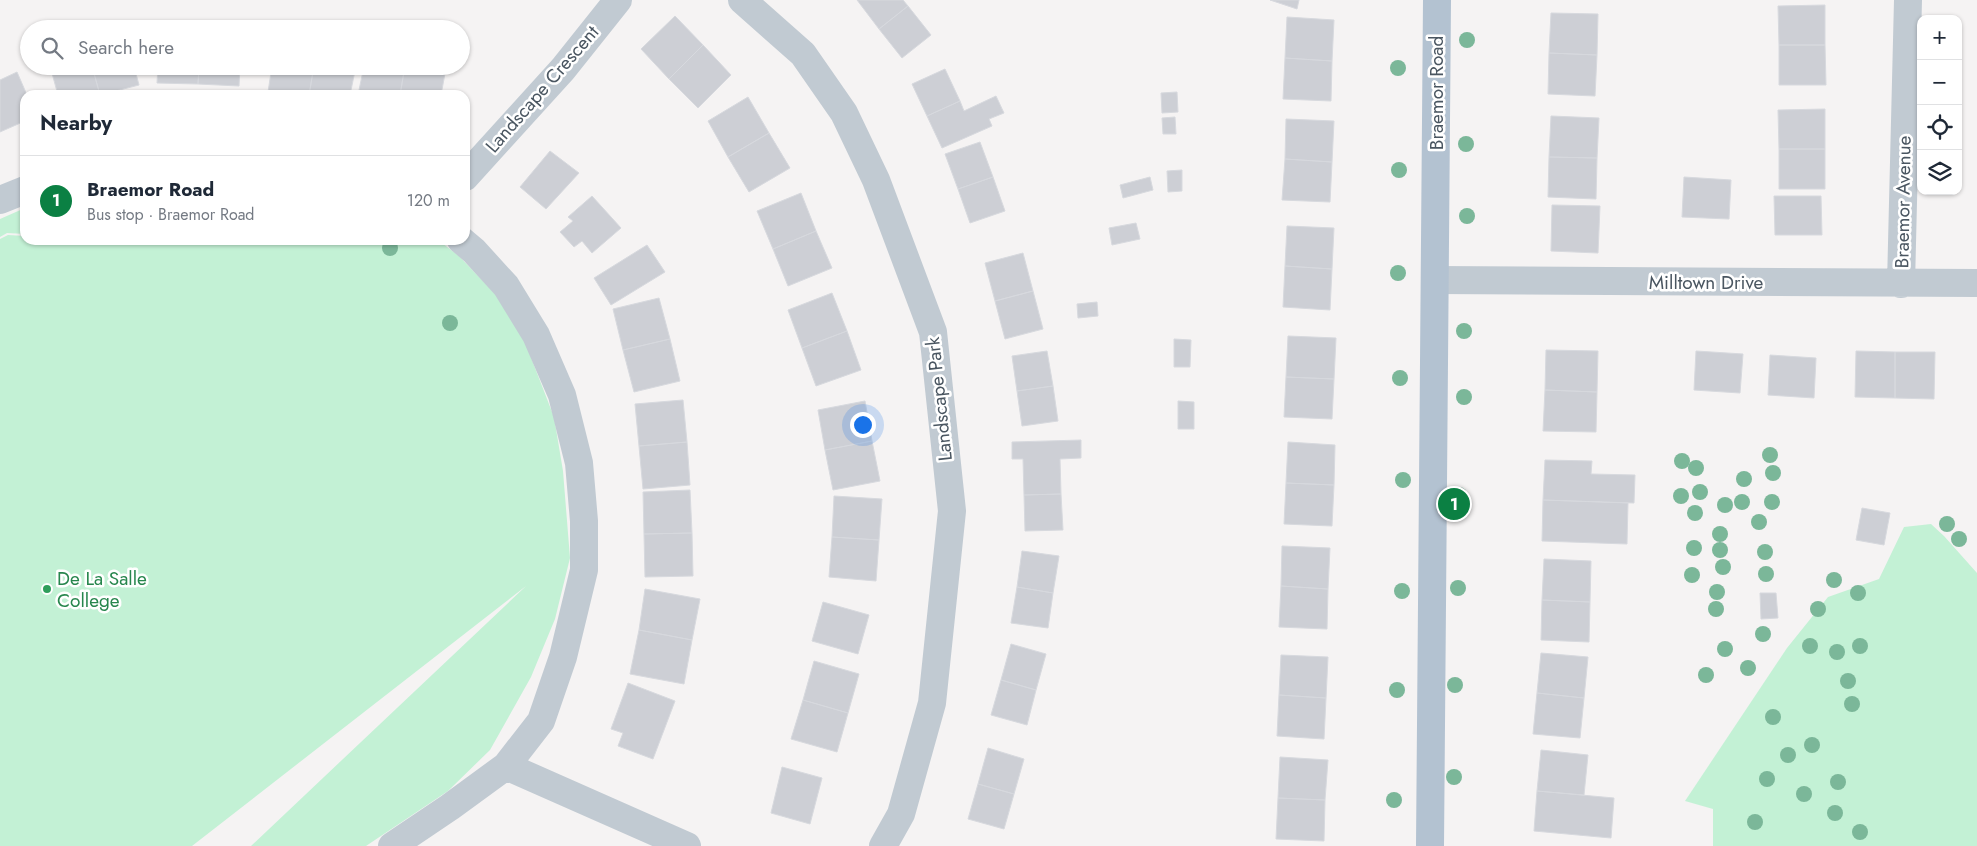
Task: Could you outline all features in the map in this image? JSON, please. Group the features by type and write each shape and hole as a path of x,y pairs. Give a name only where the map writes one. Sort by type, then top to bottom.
{"main road":[{"name":"Braemor Road","path":"1430,846 1437,0"}],"street":[{"name":"Landscape Crescent","path":"470,171 563,68 618,0"},
{"name":"Landscape Park","path":"742,0 803,54 844,112 876,180 933,332 952,511 932,703 901,814 883,846"},
{"name":"Braemor Avenue","path":"1901,284 1908,0"},
{"path":"0,200 20,192"},
{"path":"392,846 506,766 541,721 563,657 584,570 584,521 579,463 562,395 536,335 506,286 467,245"},
{"name":"Milltown Drive","path":"1435,280 1977,284"},
{"path":"506,766 686,846"}],"green space":[{"path":"20,210 20,234 7,233 0,237 0,219"},
{"path":"8,235 20,236 20,245 445,245 459,256 499,298 525,342 554,417 563,471 570,558 555,619 531,677 490,750 448,791 366,846 251,846 526,586 192,846 0,846 0,239"},
{"path":"1931,524 1977,573 1977,846 1713,846 1713,809 1685,801 1787,648 1828,597 1879,579 1904,527"}],"building":[{"path":"857,0 903,0 908,6 879,29"},
{"path":"1270,0 1299,0 1297,9"},
{"path":"1825,5 1825,45 1779,45 1778,6"},
{"path":"908,6 931,35 902,58 879,29"},
{"path":"1551,13 1598,14 1597,55 1549,53"},
{"path":"675,16 703,45 669,79 641,49"},
{"path":"1287,17 1334,20 1332,61 1285,58"},
{"path":"703,45 731,75 698,108 669,79"},
{"path":"1779,45 1825,45 1826,85 1779,85"},
{"path":"1549,53 1597,55 1595,96 1548,94"},
{"path":"1285,58 1332,61 1331,101 1283,99"},
{"path":"945,69 960,101 927,116 912,84"},
{"path":"17,72 25,90 20,90 20,123 0,132 0,80"},
{"path":"52,75 94,75 99,90 57,90"},
{"path":"94,75 136,75 139,85 120,90 99,90"},
{"path":"157,75 198,75 198,84 157,83"},
{"path":"198,75 240,75 239,86 198,84"},
{"path":"271,75 312,75 310,90 268,90"},
{"path":"312,75 354,75 351,90 310,90"},
{"path":"362,75 403,75 401,90 359,90"},
{"path":"403,75 445,75 442,90 401,90"},
{"path":"1177,92 1178,112 1162,113 1161,93"},
{"path":"996,96 1004,113 989,119 992,126 942,148 927,116 960,101 964,111"},
{"path":"748,97 769,133 728,157 708,121"},
{"path":"1825,109 1825,149 1779,149 1778,110"},
{"path":"1551,116 1599,118 1597,158 1549,157"},
{"path":"1175,117 1176,134 1163,134 1162,118"},
{"path":"1286,119 1334,121 1332,162 1285,159"},
{"path":"769,133 790,168 749,192 728,157"},
{"path":"980,142 993,177 958,189 945,154"},
{"path":"1779,149 1825,149 1825,189 1779,189"},
{"path":"550,151 579,173 546,209 520,187"},
{"path":"1549,157 1597,158 1596,199 1548,197"},
{"path":"1285,159 1332,162 1330,202 1282,200"},
{"path":"1182,170 1182,191 1168,192 1167,171"},
{"path":"993,177 1005,211 970,223 958,189"},
{"path":"1150,177 1153,190 1123,198 1120,185"},
{"path":"1684,177 1731,180 1729,219 1682,217"},
{"path":"801,193 816,231 773,249 757,211"},
{"path":"592,196 621,228 592,253 582,241 574,247 560,232 573,221 568,217"},
{"path":"1774,196 1821,196 1822,235 1775,235"},
{"path":"1552,205 1600,206 1598,253 1551,251"},
{"path":"1136,223 1140,239 1112,245 1109,228"},
{"path":"1287,226 1334,228 1332,269 1285,266"},
{"path":"816,231 832,268 788,286 773,249"},
{"path":"647,245 665,272 611,305 594,278"},
{"path":"1023,253 1033,291 995,301 985,263"},
{"path":"1285,266 1332,269 1330,310 1283,307"},
{"path":"1033,291 1043,329 1005,339 995,301"},
{"path":"832,293 847,331 802,348 788,310"},
{"path":"659,298 670,339 623,350 613,309"},
{"path":"1097,302 1098,316 1078,318 1077,304"},
{"path":"847,331 861,370 816,386 802,348"},
{"path":"1288,336 1336,338 1334,379 1286,377"},
{"path":"670,339 680,381 634,392 623,350"},
{"path":"1174,339 1191,340 1190,367 1174,367"},
{"path":"1546,350 1598,351 1597,392 1545,390"},
{"path":"1047,351 1053,386 1017,391 1012,356"},
{"path":"1696,351 1743,354 1740,393 1694,390"},
{"path":"1856,351 1895,352 1895,398 1855,397"},
{"path":"1895,352 1935,352 1934,399 1895,398"},
{"path":"1770,355 1816,358 1814,398 1768,395"},
{"path":"1286,377 1334,379 1332,419 1284,417"},
{"path":"1053,386 1058,421 1022,426 1017,391"},
{"path":"1545,390 1597,392 1596,432 1543,431"},
{"path":"683,400 687,442 639,446 635,404"},
{"path":"865,401 872,441 825,450 818,410"},
{"path":"1178,401 1194,402 1194,429 1178,429"},
{"path":"1081,440 1081,458 1060,459 1061,494 1024,495 1023,459 1012,459 1012,442"},
{"path":"872,441 880,481 833,490 825,450"},
{"path":"687,442 690,485 643,489 639,446"},
{"path":"1288,442 1335,445 1334,485 1286,483"},
{"path":"1545,460 1592,461 1591,474 1635,475 1634,503 1543,500"},
{"path":"1286,483 1334,485 1332,526 1284,524"},
{"path":"690,490 692,533 644,534 643,492"},
{"path":"1061,494 1063,530 1025,531 1024,495"},
{"path":"834,496 882,499 879,540 832,537"},
{"path":"1543,500 1628,503 1627,544 1542,541"},
{"path":"1862,508 1890,513 1884,545 1856,540"},
{"path":"692,533 693,576 645,577 644,534"},
{"path":"832,537 879,540 876,581 829,577"},
{"path":"1282,546 1330,548 1328,589 1281,586"},
{"path":"1022,551 1059,556 1053,593 1017,587"},
{"path":"1544,559 1591,561 1590,602 1542,600"},
{"path":"1281,586 1328,589 1327,629 1279,627"},
{"path":"1017,587 1053,593 1048,628 1011,623"},
{"path":"645,589 700,599 692,640 639,630"},
{"path":"1760,593 1776,593 1778,618 1761,619"},
{"path":"1542,600 1590,602 1589,642 1541,640"},
{"path":"823,602 869,615 858,654 812,641"},
{"path":"639,630 692,640 684,684 630,674"},
{"path":"1011,644 1046,654 1036,690 1001,680"},
{"path":"1541,653 1588,657 1584,698 1537,693"},
{"path":"1281,655 1328,657 1326,698 1279,695"},
{"path":"814,661 859,674 848,713 803,700"},
{"path":"1001,680 1036,690 1027,725 991,715"},
{"path":"628,683 675,701 653,759 618,746 623,733 611,729"},
{"path":"1537,693 1584,698 1580,738 1533,734"},
{"path":"1279,695 1326,698 1324,739 1277,736"},
{"path":"803,700 848,713 837,752 791,739"},
{"path":"988,748 1024,759 1014,794 978,784"},
{"path":"1541,750 1588,755 1584,795 1537,791"},
{"path":"1280,757 1328,760 1325,800 1278,798"},
{"path":"782,767 822,778 810,824 771,813"},
{"path":"978,784 1014,794 1004,829 968,819"},
{"path":"1537,791 1614,798 1611,838 1534,831"},
{"path":"1278,798 1325,800 1324,841 1276,839"}],"place":[{"name":"Braemor Road","path":"1454,504"},
{"name":"De La Salle College","path":"47,589"}]}
